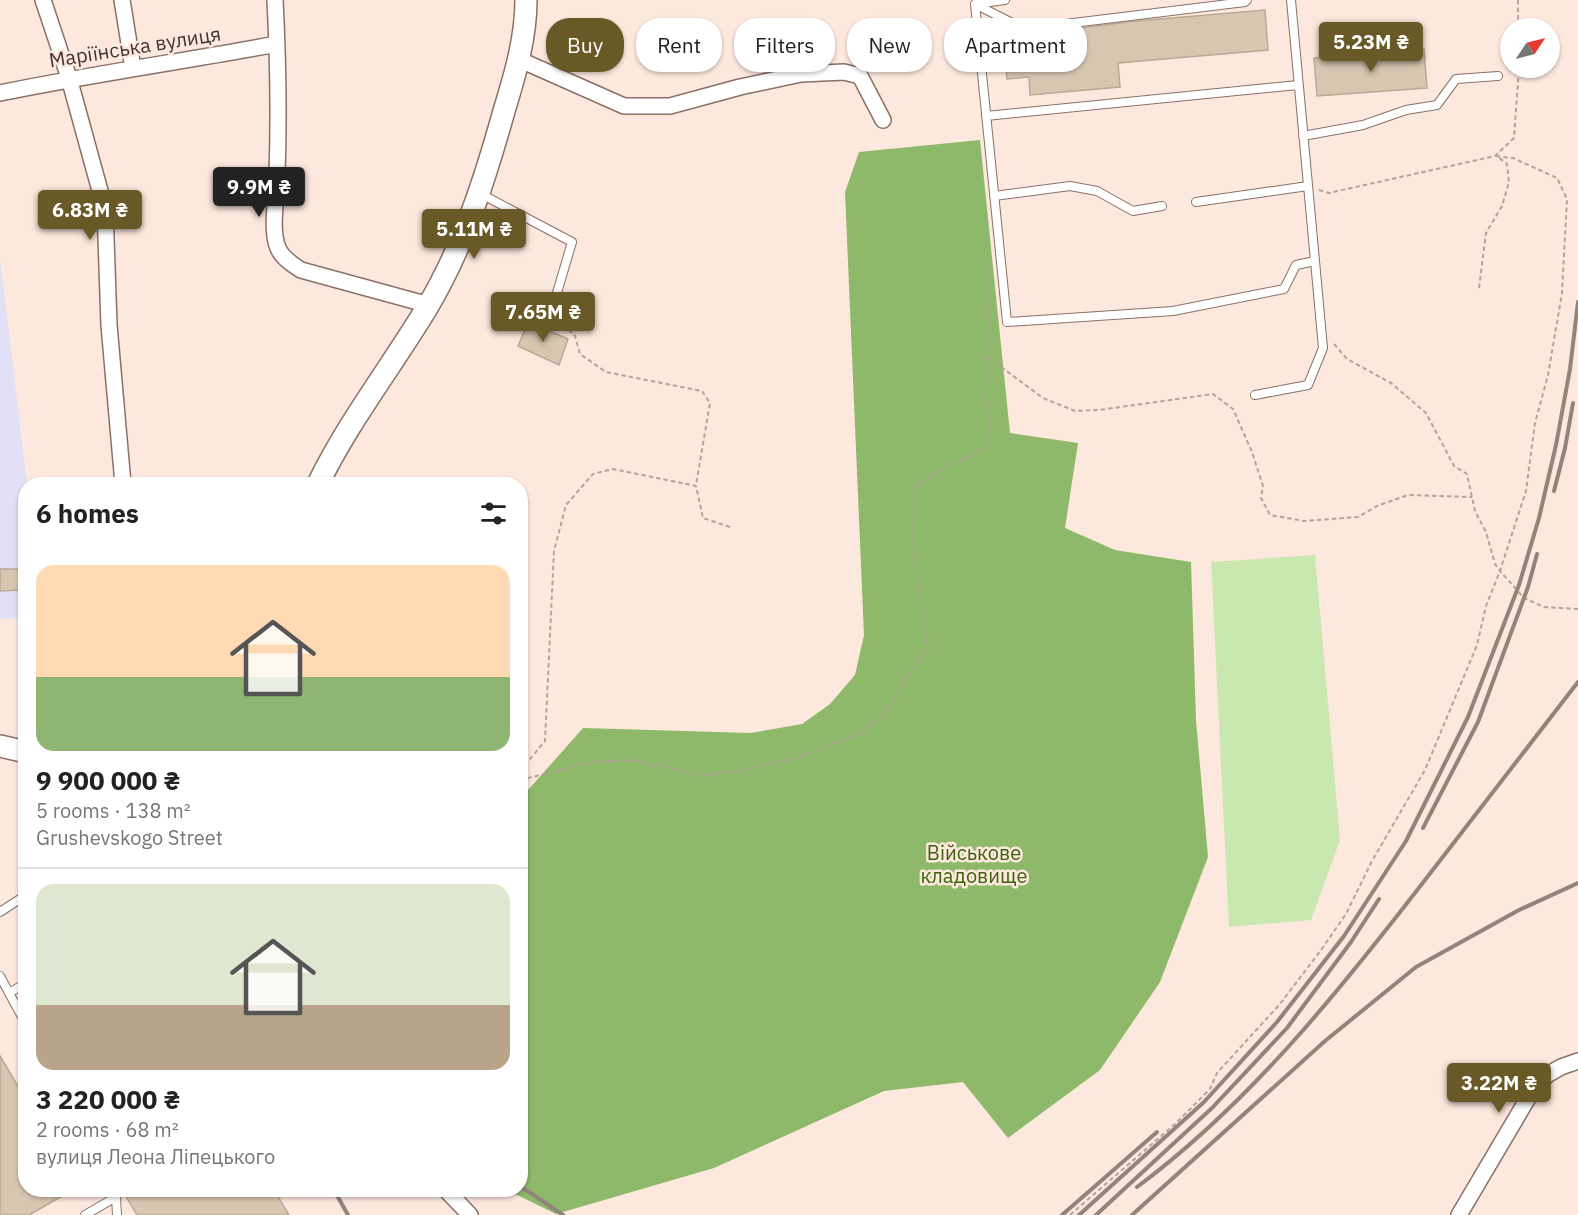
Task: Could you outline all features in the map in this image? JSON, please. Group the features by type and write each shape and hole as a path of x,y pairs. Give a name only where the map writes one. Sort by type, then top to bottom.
{"main road":[{"path":"321,477 331,457 395,361 451,266 480,193 518,59 526,21 526,0"},
{"path":"0,746 18,750"}],"street":[{"path":"43,0 69,78 105,209 109,325 122,477"},
{"path":"122,0 133,68"},
{"path":"274,0 277,44 278,175 275,225 278,248 289,262 301,270 429,305"},
{"name":"Маріїнська вулиця","path":"0,93 69,78 277,44"},
{"path":"518,59 624,106 670,106 740,87 801,74 844,72 860,76 883,120"},
{"path":"1459,1215 1531,1093 1547,1075 1578,1061"},
{"path":"453,1197 470,1215"}],"lane":[{"path":"975,4 1005,0"},
{"path":"975,4 1024,29 1247,0"},
{"path":"1255,395 1308,385 1323,348 1291,0"},
{"path":"975,4 1007,322 1173,311 1284,289 1296,265 1315,261"},
{"path":"1303,136 1363,125 1406,110 1437,105 1456,79 1498,76"},
{"path":"986,116 1299,85"},
{"path":"994,196 1070,186 1096,191 1133,211 1162,206"},
{"path":"1196,202 1308,186"},
{"path":"480,193 572,242 551,313 517,313"},
{"path":"0,912 18,900"},
{"path":"0,976 18,1009"},
{"path":"9,993 18,988"},
{"path":"85,1215 109,1197"},
{"path":"115,1197 117,1215"}],"path":[{"path":"1518,0 1518,18"},
{"path":"1496,156 1514,138 1518,78"},
{"path":"1479,288 1486,233 1502,206 1509,182 1507,164 1496,156"},
{"path":"1070,1215 1174,1124 1210,1089 1217,1073 1280,1004 1346,914 1372,861 1425,770 1477,645 1486,606 1526,491 1535,423 1548,375 1562,293 1567,198 1557,178 1513,158 1496,156 1329,193 1308,186"},
{"path":"528,778 593,762 629,760 698,776 736,771 797,758 864,732 888,710 905,680 928,649 912,535 916,485 938,470 962,461 986,447 991,425 985,398 990,323 986,299 987,267 990,259"},
{"path":"551,313 574,336 580,354 606,372 702,391 710,403 696,486 703,518 730,527"},
{"path":"1321,328 1347,359 1391,383 1426,412 1454,465 1467,474 1475,511 1486,532 1495,564 1524,598 1544,607 1578,609"},
{"path":"988,357 1043,398 1075,411 1099,410 1214,394 1233,409 1252,452 1263,486 1262,498 1270,515 1304,521 1358,517 1377,506 1408,495 1472,497"},
{"path":"528,761 545,741 554,551 558,527 566,505 593,474 613,469 696,486"}],"shaded area":[{"path":"0,258 26,477 18,477 18,619 0,618"}],"green space":[{"name":"Військове кладовище","path":"980,140 1010,433 1078,443 1065,528 1115,550 1191,562 1196,720 1208,857 1160,982 1100,1070 1008,1138 963,1082 884,1091 714,1168 556,1214 521,1197 528,1197 528,790 583,728 751,733 802,724 830,704 855,675 864,635 845,192 859,152"},
{"path":"1315,555 1340,840 1311,920 1229,927 1211,562"}],"building":[{"path":"1265,10 1268,50 1118,63 1120,87 1030,95 1029,77 1007,79 1006,72 1087,72 1087,27"},
{"path":"1424,49 1427,88 1317,96 1314,58"},
{"path":"528,322 568,339 559,365 518,346"},
{"path":"0,569 18,569 18,590 0,591"},
{"path":"0,1056 18,1086 18,1197 61,1197 29,1215 0,1215"},
{"path":"126,1197 278,1197 289,1215 137,1215"}],"railway":[{"path":"1079,1215 1204,1102 1277,1022 1344,936 1406,841 1468,717 1519,585 1539,518 1556,445 1570,369 1578,302"},
{"path":"1554,491 1573,403"},
{"path":"1423,828 1478,722 1528,587 1537,554"},
{"path":"1137,1187 1218,1119 1292,1043 1360,963 1578,682"},
{"path":"1132,1215 1325,1041 1416,967 1519,910 1578,883"},
{"path":"1096,1215 1212,1108 1287,1028 1351,942 1379,899"},
{"path":"1062,1215 1157,1132"},
{"path":"528,1191 563,1215"},
{"path":"338,1197 348,1215"}]}
